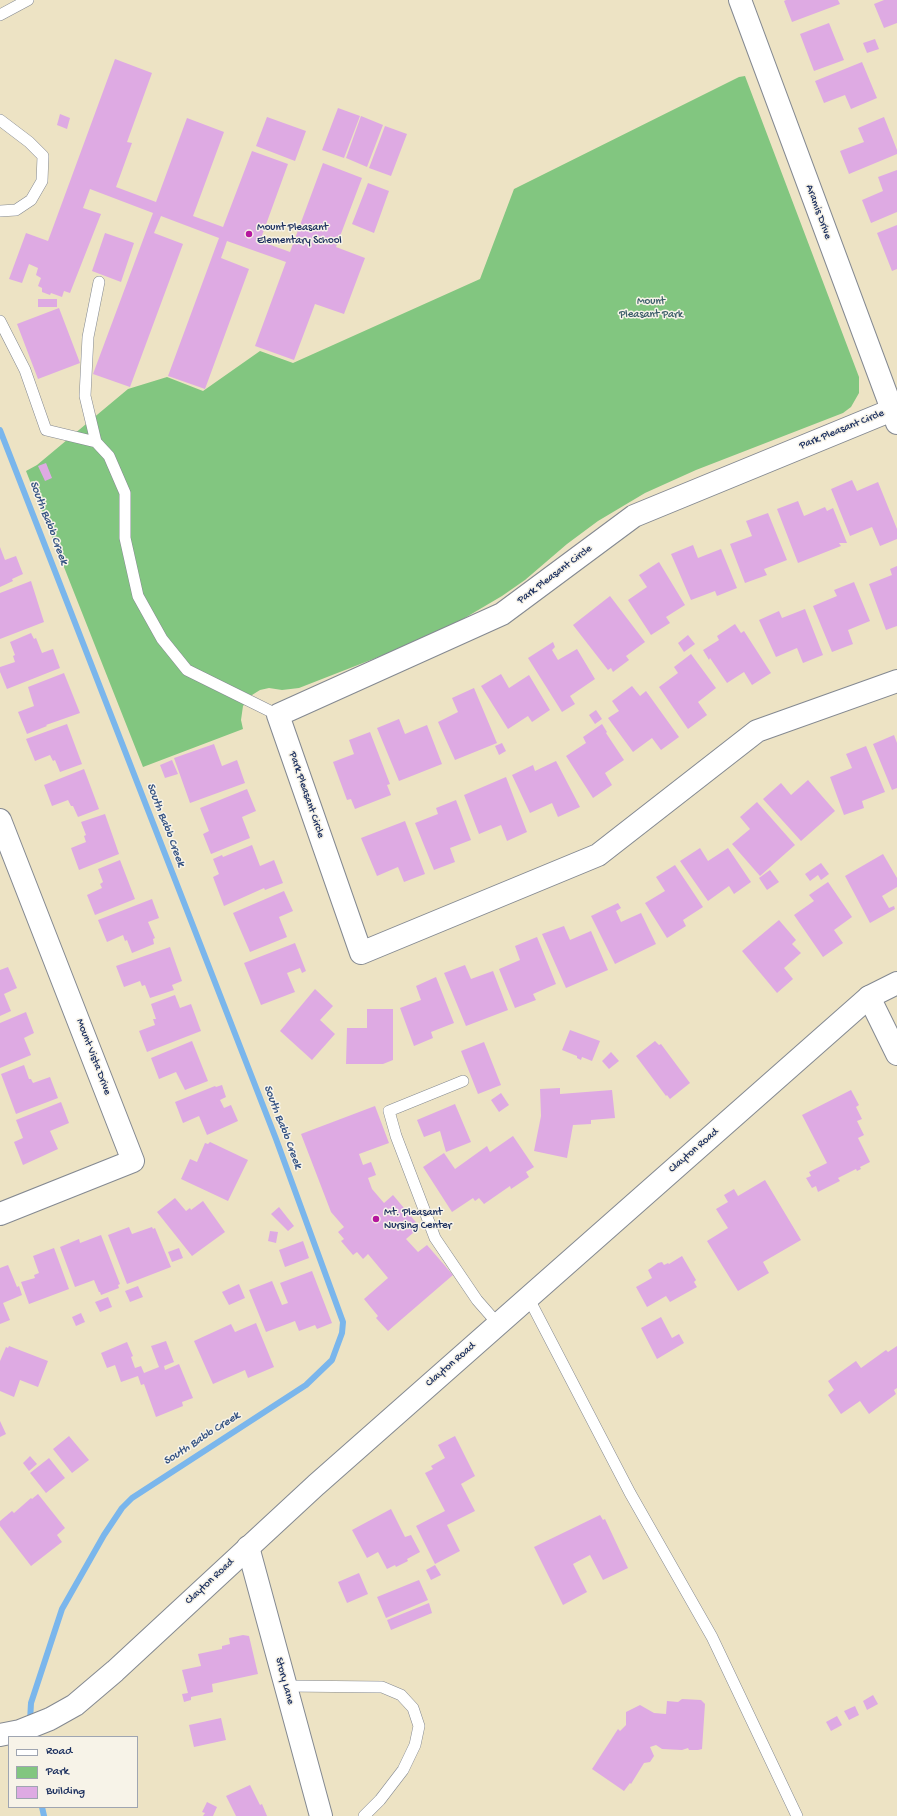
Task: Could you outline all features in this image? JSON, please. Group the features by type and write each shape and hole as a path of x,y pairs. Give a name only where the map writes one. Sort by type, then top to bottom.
{"street":[{"name":"Aramis Drive","path":"740,0 894,417"},
{"name":"Park Pleasant Circle","path":"894,417 634,516 502,614 278,715 361,953 598,855 757,731 897,681"},
{"name":"Mount Vista Drive","path":"0,820 133,1161 0,1214"},
{"name":"Clayton Road","path":"10,1733 50,1719 75,1705 248,1547 528,1297 869,997 897,983"},
{"path":"869,997 897,1054"},
{"name":"Story Lane","path":"248,1547 321,1816"}],"lane":[{"path":"0,15 28,0"},
{"path":"0,120 29,142 43,156 42,181 31,200 16,210 0,211"},
{"path":"99,282 88,337 85,396 96,442 109,456 125,493 125,538 138,596 162,639 187,670 278,715"},
{"path":"0,321 24,370 46,430 96,442"},
{"path":"463,1081 389,1111 396,1136 435,1238 477,1300 498,1324"},
{"path":"528,1297 630,1493 712,1637 797,1816"},
{"path":"285,1686 382,1687 401,1695 413,1708 419,1726 415,1745 403,1770 380,1800 364,1816"}],"green space":[{"name":"Mount Pleasant Park","path":"745,76 859,377 859,393 851,407 843,413 696,470 645,493 598,521 567,544 525,580 502,596 463,619 427,638 299,688 282,690 269,688 260,690 252,695 243,706 241,720 243,729 143,767 26,471 37,465 128,389 167,377 203,391 260,351 293,363 480,279 514,189 739,77"}],"building":[{"path":"838,0 840,4 792,22 784,1"},
{"path":"884,0 897,0 897,23 884,28 874,4"},
{"path":"829,23 844,60 814,71 800,34"},
{"path":"875,39 879,49 867,53 863,43"},
{"path":"115,59 152,73 127,142 132,143 116,187 156,202 187,118 224,132 193,216 223,227 252,151 288,164 260,241 290,252 323,163 362,178 336,247 365,258 344,314 315,304 294,360 255,346 286,262 227,241 221,258 249,269 205,389 168,376 219,238 161,216 154,233 183,244 130,387 93,374 153,213 90,189 83,208 101,214 70,293 64,291 62,297 51,293 50,295 42,292 42,288 38,286 41,278 36,275 38,268 29,264 22,283 9,279 26,233 48,241"},
{"path":"862,62 877,98 851,109 845,95 824,103 815,81"},
{"path":"338,108 360,116 344,158 322,150"},
{"path":"60,114 70,118 67,129 57,125"},
{"path":"361,116 383,125 367,167 346,158"},
{"path":"267,117 306,131 295,161 256,146"},
{"path":"884,117 897,150 897,154 849,174 840,151 864,142 858,128"},
{"path":"385,126 407,134 391,176 369,168"},
{"path":"897,170 897,212 871,223 862,200 883,191 878,177"},
{"path":"368,183 389,191 374,233 352,224"},
{"path":"897,225 897,269 892,271 877,233"},
{"path":"105,233 134,243 121,282 92,271"},
{"path":"38,299 57,299 57,307 38,307"},
{"path":"59,308 80,363 38,379 17,324"},
{"path":"46,463 52,478 45,481 38,466"},
{"path":"852,480 857,491 878,482 897,529 897,539 880,546 872,527 850,536 831,489"},
{"path":"798,501 804,516 825,507 827,511 833,508 847,543 839,543 841,546 798,563 777,509"},
{"path":"768,513 787,560 764,569 767,575 745,583 730,544 752,536 746,521"},
{"path":"693,545 698,558 721,549 737,588 717,596 715,591 691,600 671,554"},
{"path":"0,547 5,560 16,556 23,574 0,587"},
{"path":"659,562 685,605 666,617 670,623 651,635 628,600 647,587 639,575"},
{"path":"897,566 897,626 886,630 869,584 892,575 890,569"},
{"path":"31,581 44,622 0,639 0,593"},
{"path":"854,582 870,621 848,630 853,644 832,652 813,606 837,596 834,590"},
{"path":"610,596 645,642 626,656 629,660 613,672 611,668 608,670 573,625"},
{"path":"805,609 823,655 803,663 797,648 776,657 759,620 779,611 782,618"},
{"path":"735,624 741,633 744,631 771,673 752,685 744,672 727,683 703,650 719,640 717,636"},
{"path":"31,633 34,639 36,638 42,653 53,649 60,668 7,689 0,672 0,667 15,662 13,656 15,655 10,642"},
{"path":"688,635 695,644 684,652 678,643"},
{"path":"553,642 555,647 552,650 558,660 577,649 595,679 570,696 575,704 562,712 528,658"},
{"path":"691,654 716,688 698,702 707,715 688,729 659,687 678,673 674,667"},
{"path":"64,673 80,713 46,725 47,726 27,734 18,712 34,706 28,687"},
{"path":"501,674 509,688 529,675 550,710 532,722 528,716 508,729 481,686"},
{"path":"632,686 640,696 646,691 679,737 661,750 652,738 633,752 608,718 619,711 612,701"},
{"path":"474,688 497,743 455,760 438,722 458,712 452,698"},
{"path":"596,710 602,719 595,724 589,715"},
{"path":"399,719 405,734 427,725 442,764 399,781 377,728"},
{"path":"67,724 82,764 60,772 55,760 53,761 50,755 35,761 26,739"},
{"path":"602,724 607,732 606,733 624,760 605,773 612,785 593,798 566,756 586,743 583,737"},
{"path":"370,732 390,784 387,785 391,795 355,809 351,799 347,800 333,762 354,754 349,740"},
{"path":"894,735 897,743 897,788 892,790 873,744"},
{"path":"502,743 506,751 499,755 495,746"},
{"path":"214,744 222,766 237,760 245,783 190,803 174,758"},
{"path":"866,746 885,792 862,801 864,808 844,815 830,777 852,768 846,754"},
{"path":"172,760 178,774 165,778 160,765"},
{"path":"556,761 580,807 558,817 552,803 530,813 512,775 533,765 535,771"},
{"path":"84,769 99,809 78,817 73,806 71,806 68,800 52,806 44,785"},
{"path":"506,777 527,832 507,841 501,825 479,834 464,795"},
{"path":"808,780 835,811 801,841 763,799 781,783 791,795"},
{"path":"247,789 256,811 242,817 250,838 211,854 203,834 209,831 200,808"},
{"path":"456,800 471,840 450,848 455,862 434,870 415,823 438,814 436,808"},
{"path":"757,802 795,845 760,876 732,844 750,829 740,817"},
{"path":"105,814 119,854 79,870 71,848 86,842 84,836 86,835 81,822"},
{"path":"405,821 425,874 404,882 398,867 377,876 361,838"},
{"path":"252,845 260,866 274,860 283,883 265,890 264,888 224,906 213,877 219,874 213,859 222,855 223,857"},
{"path":"700,848 708,861 728,848 751,882 734,894 729,886 708,901 680,861"},
{"path":"883,854 897,878 897,887 882,896 889,908 894,906 895,909 870,923 845,876"},
{"path":"120,860 135,899 95,915 87,895 102,888 100,884 103,882 98,869"},
{"path":"821,863 829,874 821,880 818,875 810,881 805,874"},
{"path":"675,865 703,907 683,920 686,926 667,938 645,903 665,891 656,877"},
{"path":"770,870 779,882 767,890 759,878"},
{"path":"828,882 852,917 834,930 843,943 823,957 794,915 814,901 809,895"},
{"path":"284,891 293,911 279,917 287,937 250,952 233,913"},
{"path":"152,899 159,918 148,922 155,938 153,939 154,944 132,953 127,940 125,941 123,935 107,942 98,920"},
{"path":"618,903 621,908 616,911 621,922 641,913 656,944 615,964 591,916"},
{"path":"779,920 796,940 792,944 801,953 784,968 793,979 777,993 742,951"},
{"path":"564,926 570,940 591,931 608,970 566,988 542,934"},
{"path":"537,937 556,984 533,994 536,1000 515,1008 499,969 520,960 515,946"},
{"path":"295,943 306,971 302,973 300,968 287,973 295,992 261,1005 244,963"},
{"path":"170,947 182,981 172,985 174,990 150,998 145,985 142,986 140,981 124,987 116,966"},
{"path":"465,965 471,979 493,971 508,1010 466,1026 444,973"},
{"path":"8,967 17,988 4,994 11,1011 0,1016 0,970"},
{"path":"436,977 454,1023 431,1032 433,1038 414,1046 400,1008 421,1000 416,986"},
{"path":"315,989 333,1006 320,1020 335,1034 312,1060 280,1031"},
{"path":"175,995 180,1008 191,1004 201,1031 147,1052 139,1031 155,1025 153,1019 156,1019 151,1004"},
{"path":"367,1009 393,1009 393,1060 383,1064 346,1064 347,1028 367,1028"},
{"path":"26,1012 34,1033 24,1038 31,1055 0,1068 0,1023"},
{"path":"570,1030 600,1041 592,1061 582,1057 581,1060 577,1058 577,1056 562,1050"},
{"path":"192,1041 208,1081 185,1090 176,1072 159,1079 151,1058"},
{"path":"655,1041 659,1045 661,1044 690,1083 670,1099 667,1095 666,1096 636,1056"},
{"path":"484,1042 501,1085 478,1094 461,1051"},
{"path":"611,1052 619,1061 609,1069 602,1061"},
{"path":"24,1065 29,1079 31,1079 33,1083 50,1077 58,1098 16,1114 1,1074"},
{"path":"222,1085 226,1097 220,1100 224,1108 231,1105 238,1121 207,1135 199,1116 183,1123 175,1102 215,1086"},
{"path":"560,1088 560,1094 612,1090 615,1118 591,1120 591,1124 573,1125 567,1158 534,1151 541,1116 540,1089"},
{"path":"851,1090 859,1105 856,1107 862,1119 857,1121 864,1135 858,1138 870,1162 860,1167 861,1169 857,1171 856,1169 838,1178 840,1181 818,1192 816,1186 812,1188 806,1178 811,1176 809,1172 827,1163 802,1115"},
{"path":"501,1093 509,1105 499,1112 491,1100"},
{"path":"61,1102 69,1123 50,1131 58,1149 23,1165 14,1142 23,1138 16,1120"},
{"path":"455,1104 471,1142 446,1152 440,1131 424,1137 417,1120"},
{"name":"Mt. Pleasant Nursing Center","path":"375,1106 389,1143 359,1154 363,1165 371,1162 376,1175 368,1178 372,1189 384,1203 393,1195 420,1227 406,1239 418,1252 427,1245 453,1275 388,1331 376,1318 378,1316 364,1299 388,1278 368,1254 363,1259 357,1252 353,1255 341,1241 344,1239 338,1232 344,1227 331,1212 301,1134"},
{"path":"513,1136 534,1167 526,1172 529,1177 511,1189 510,1186 484,1204 479,1198 475,1201 473,1198 452,1212 423,1167 444,1153 455,1169 487,1146 490,1152"},
{"path":"210,1142 248,1160 228,1201 181,1179 190,1159 197,1162 205,1143 208,1144"},
{"path":"765,1180 801,1240 763,1262 769,1273 738,1291 707,1241 728,1228 716,1209 728,1202 724,1195 734,1189 738,1196"},
{"path":"175,1198 186,1211 190,1208 191,1210 203,1201 225,1232 192,1256 157,1212"},
{"path":"279,1207 294,1226 288,1231 271,1214"},
{"path":"129,1227 132,1234 152,1227 153,1229 155,1228 171,1267 127,1284 108,1235"},
{"path":"270,1231 278,1232 276,1243 268,1241"},
{"path":"101,1235 120,1284 118,1285 119,1288 101,1295 94,1280 75,1287 60,1247 79,1239 80,1243"},
{"path":"303,1241 309,1258 285,1267 279,1250"},
{"path":"54,1248 69,1289 29,1304 21,1282 35,1278 34,1275 39,1273 33,1256"},
{"path":"179,1248 183,1258 172,1262 168,1252"},
{"path":"682,1256 696,1280 694,1282 697,1287 670,1302 666,1296 647,1307 636,1287 652,1278 648,1270 658,1263 662,1262 664,1265 669,1264"},
{"path":"8,1265 22,1295 3,1303 10,1320 0,1324 0,1268"},
{"path":"312,1271 332,1323 317,1329 315,1325 299,1331 295,1321 266,1332 249,1290 272,1281 282,1305 288,1303 280,1283"},
{"path":"239,1284 245,1298 229,1305 222,1292"},
{"path":"138,1286 143,1297 130,1302 125,1291"},
{"path":"108,1297 112,1307 100,1312 95,1302"},
{"path":"81,1313 85,1322 76,1326 72,1317"},
{"path":"661,1317 672,1338 679,1334 684,1343 657,1359 641,1328"},
{"path":"256,1323 274,1367 248,1378 245,1370 213,1384 194,1341 231,1324 235,1332"},
{"path":"166,1341 174,1362 164,1366 165,1370 179,1364 193,1398 182,1402 183,1406 156,1417 144,1384 141,1385 138,1376 121,1382 115,1365 107,1368 101,1353 127,1342 133,1356 131,1357 135,1368 141,1366 144,1373 159,1367 151,1346"},
{"path":"9,1346 48,1361 38,1387 20,1380 14,1397 0,1391 0,1361 6,1347 8,1348"},
{"path":"897,1346 897,1388 894,1390 896,1394 869,1414 860,1401 841,1414 828,1395 834,1390 828,1381 856,1361 861,1368 886,1350 888,1352"},
{"path":"0,1421 6,1434 0,1437"},
{"path":"69,1436 89,1460 72,1473 53,1449"},
{"path":"455,1436 475,1476 461,1484 475,1511 447,1525 460,1551 435,1564 416,1526 445,1511 425,1473 433,1469 431,1466 445,1458 438,1445"},
{"path":"30,1456 37,1464 29,1471 23,1463"},
{"path":"49,1458 65,1478 46,1493 30,1473"},
{"path":"38,1494 65,1528 57,1535 62,1542 31,1566 0,1526 0,1521 12,1511 14,1513 31,1498 32,1499"},
{"path":"391,1509 405,1537 411,1535 420,1552 407,1559 408,1561 396,1567 395,1565 387,1569 378,1552 367,1558 352,1530"},
{"path":"600,1515 603,1520 605,1519 628,1568 603,1580 590,1555 573,1564 587,1592 563,1605 534,1547"},
{"path":"435,1565 441,1575 431,1580 426,1570"},
{"path":"359,1573 368,1594 347,1603 338,1582"},
{"path":"419,1580 428,1600 386,1618 377,1597"},
{"path":"429,1603 432,1613 391,1630 387,1620"},
{"path":"243,1635 249,1636 258,1674 212,1684 213,1692 191,1697 191,1700 184,1702 182,1694 188,1693 182,1670 201,1666 198,1654 222,1649 222,1646 230,1644 229,1638"},
{"path":"873,1695 878,1704 867,1710 863,1701"},
{"path":"682,1699 701,1700 705,1704 702,1749 662,1749 656,1745 650,1747 654,1756 650,1762 644,1763 631,1784 630,1783 624,1791 592,1769 618,1729 620,1731 626,1725 626,1712 640,1705 654,1713 666,1714 667,1701 678,1702"},
{"path":"855,1706 859,1715 849,1720 844,1711"},
{"path":"837,1716 842,1725 831,1731 826,1722"},
{"path":"221,1718 226,1740 194,1747 189,1725"},
{"path":"250,1785 260,1805 262,1804 267,1816 236,1816 226,1796"},
{"path":"207,1802 217,1807 213,1816 203,1816 205,1813 202,1812"}],"waterway":[{"name":"South Babb Creek","path":"0,430 276,1139 343,1322 342,1333 332,1360 306,1385 132,1498 122,1508 104,1535 62,1609 31,1703 30,1721"},
{"name":"South Babb Creek","path":"42,1808 44,1816"}],"place":[{"name":"Mount Pleasant Elementary School","path":"249,234"},
{"name":"Mt. Pleasant Nursing Center","path":"376,1219"}]}
